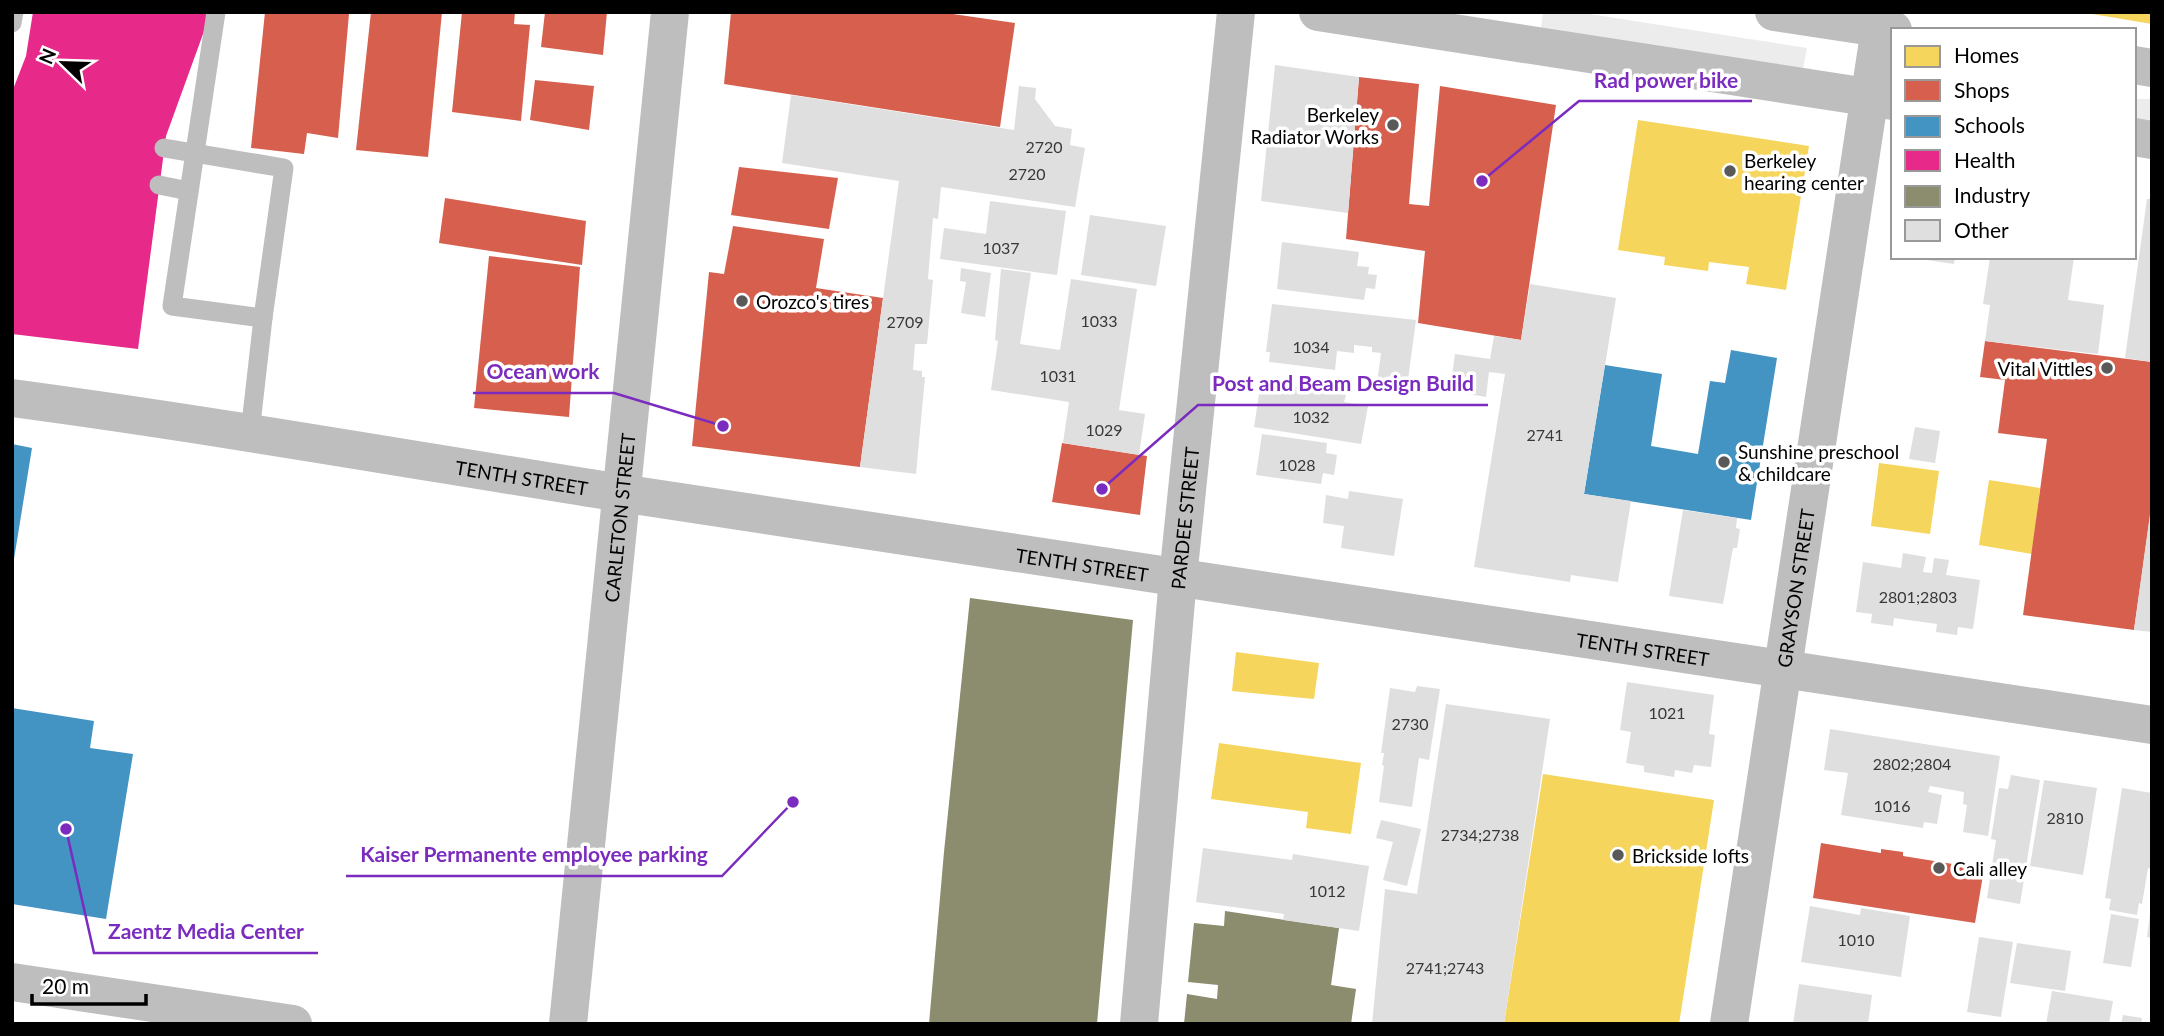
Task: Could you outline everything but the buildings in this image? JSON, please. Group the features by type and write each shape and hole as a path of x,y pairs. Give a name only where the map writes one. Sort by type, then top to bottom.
{"street":[{"name":"CARLETON STREET","path":"568,1024 670,12"},
{"name":"PARDEE STREET","path":"1139,1024 1178,578 1236,12"},
{"path":"1318,12 1464,23 1882,99"},
{"path":"1774,12 1887,29"},
{"name":"GRAYSON STREET","path":"1729,1024 1784,670 1882,99 1887,29"},
{"name":"TENTH STREET","path":"12,398 2152,725"},
{"path":"12,982 293,1024"}],"lane":[{"path":"12,23 14,12"},
{"path":"216,12 172,306 263,318"},
{"path":"164,148 284,168 250,433"},
{"path":"159,185 189,191"}],"shaded area":[{"path":"1543,12 1577,12 1807,48 1803,69 1541,28"},
{"path":"2136,99 2152,99 2152,122 2136,119"}],"place":[{"name":"Berkeley Radiator Works","path":"1393,125"},
{"name":"Berkeley hearing center","path":"1730,171"},
{"name":"Rad power bike","path":"1482,181"},
{"name":"Orozco's tires","path":"742,301"},
{"name":"Vital Vittles","path":"2107,368"},
{"name":"Ocean work","path":"723,426"},
{"name":"Sunshine preschool & childcare","path":"1724,462"},
{"name":"Post and Beam Design Build","path":"1102,489"},
{"name":"Kaiser Permanente employee parking","path":"793,802"},
{"name":"Zaentz Media Center","path":"66,829"},
{"name":"Brickside lofts","path":"1618,855"},
{"name":"Cali alley","path":"1939,868"}]}
